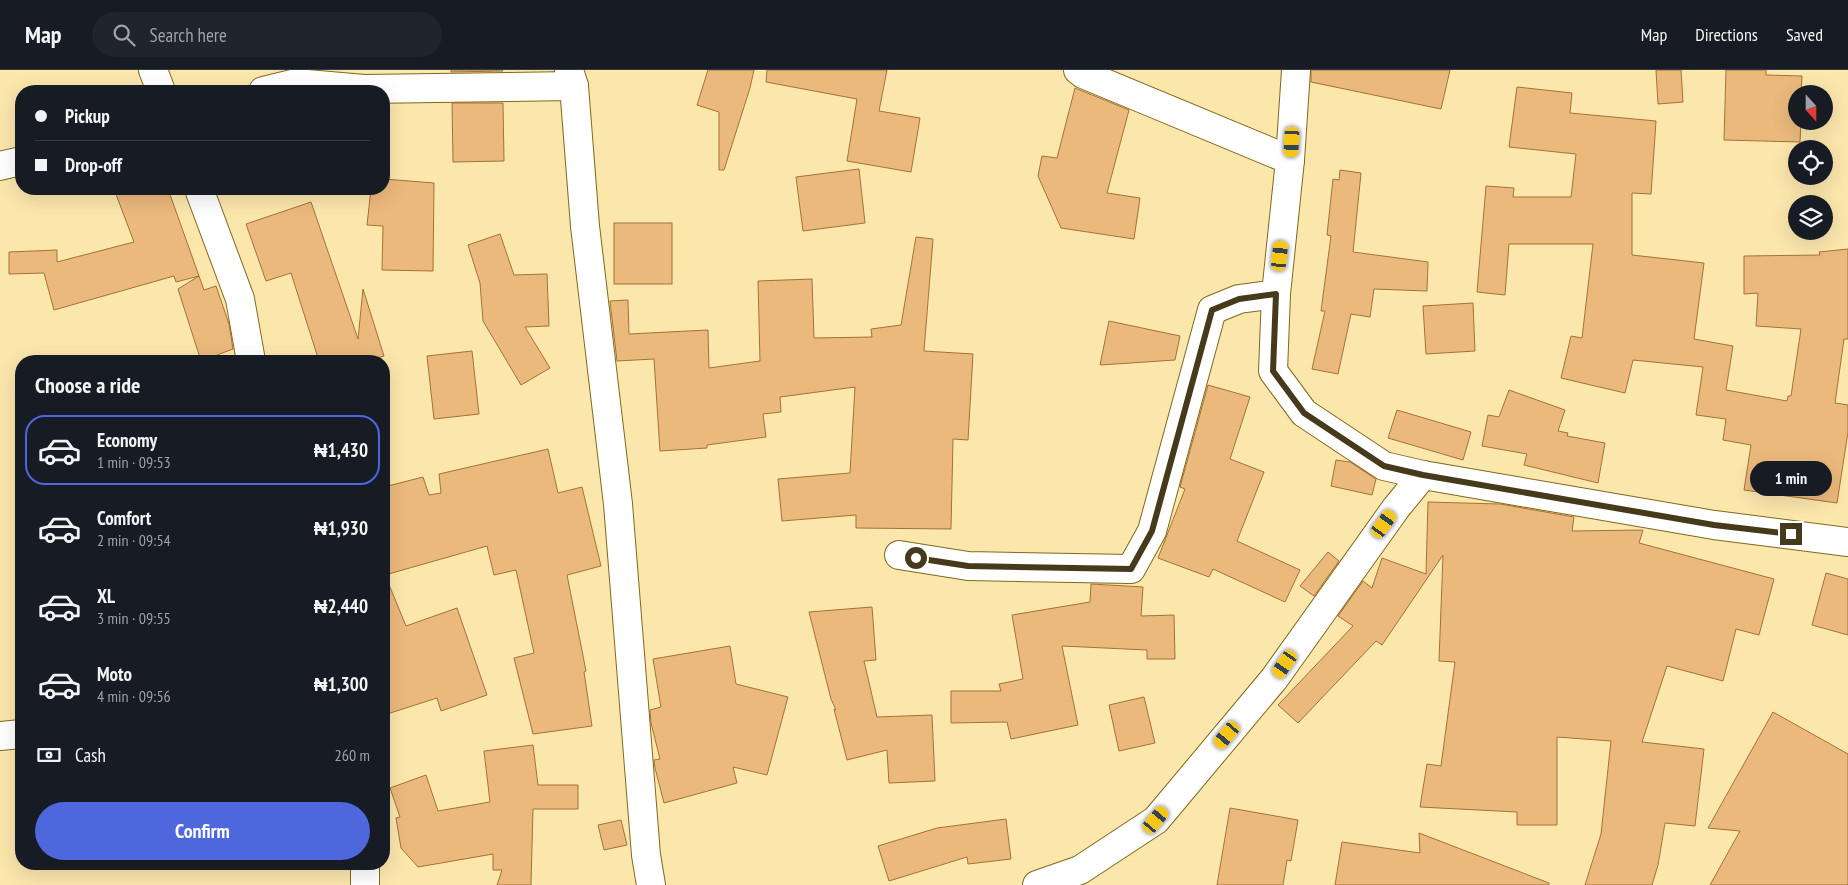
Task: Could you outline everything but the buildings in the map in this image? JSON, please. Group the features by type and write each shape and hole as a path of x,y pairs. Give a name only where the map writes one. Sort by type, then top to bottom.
{"street":[{"path":"153,70 159,85"},
{"path":"1078,70 1083,74 1290,160"},
{"path":"1296,70 1290,160 1276,294 1273,371 1304,413 1384,466 1423,475 1714,525 1848,542"},
{"path":"279,85 302,76 345,85"},
{"path":"390,88 572,78 586,226 618,504 646,855 651,885"},
{"path":"0,166 15,163"},
{"path":"201,195 240,299 250,355"},
{"path":"898,555 968,566 1131,569 1152,531 1212,310 1239,299 1276,294"},
{"path":"1037,885 1080,870 1156,820 1274,679 1396,508 1423,475"},
{"path":"0,736 15,735"},
{"path":"365,870 365,885"}],"route":[{"path":"916,558 968,566 1131,569 1152,531 1212,310 1239,299 1276,294 1273,371 1304,413 1384,466 1423,475 1714,525 1791,534"}]}
